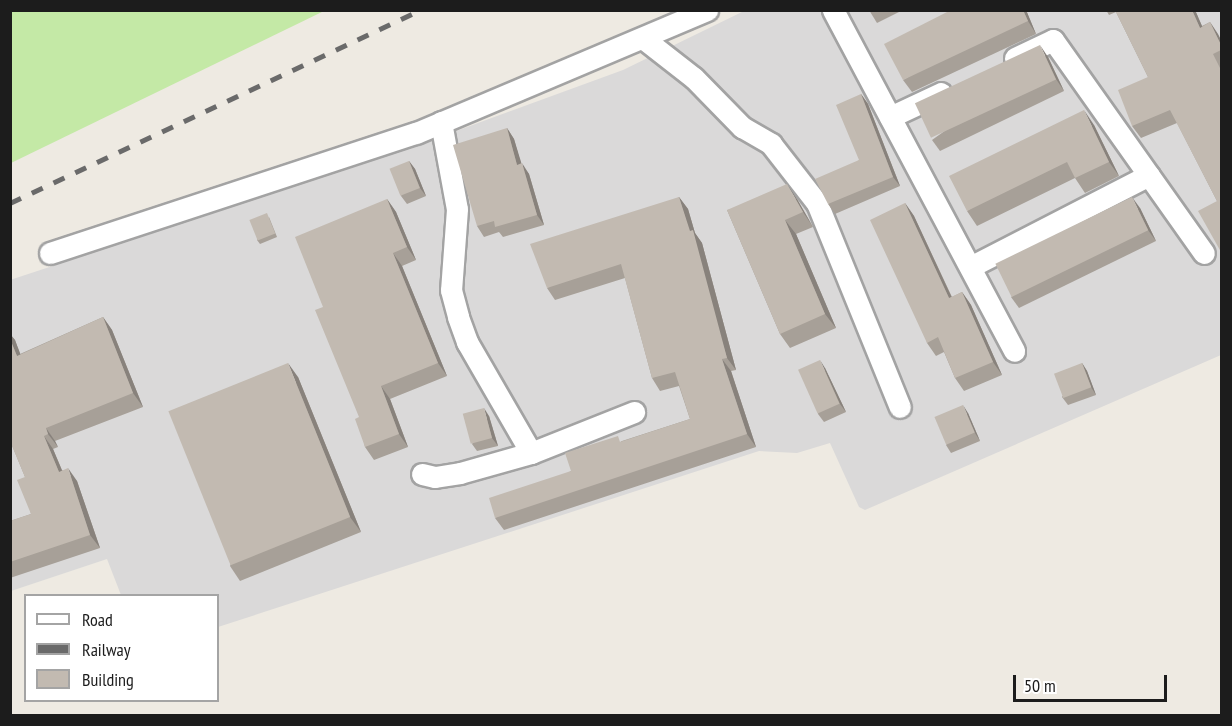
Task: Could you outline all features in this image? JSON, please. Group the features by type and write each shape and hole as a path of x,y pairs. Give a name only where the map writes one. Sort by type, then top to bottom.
{"street":[{"path":"50,252 441,122 644,39 707,10"},
{"path":"833,10 1014,351"},
{"path":"644,39 694,78 742,127 771,144 817,203 900,407"},
{"path":"998,66 1053,40 1204,253"},
{"path":"890,117 955,86"},
{"path":"441,122 457,209 451,290 458,317 467,342 531,453"},
{"path":"970,267 1149,175"},
{"path":"422,474 435,477 460,473 531,453 634,412"}],"shaded area":[{"path":"744,11 1221,11 1221,355 865,510 859,507 830,443 797,453 759,451 219,627 219,594 121,594 107,559 11,591 10,280 399,152 623,70"}],"green space":[{"path":"11,10 324,10 324,11 11,163"}],"building":[{"path":"951,10 1023,10 1028,21 903,80 884,44"},
{"path":"1115,10 1192,10 1200,28 1210,22 1221,45 1221,50 1213,54 1221,70 1221,252 1198,211 1217,201 1170,110 1132,126 1118,90 1148,77"},
{"path":"1040,45 1056,79 931,138 915,103"},
{"path":"861,94 893,177 828,204 815,179 859,160 836,105"},
{"path":"1084,110 1109,162 1075,178 1067,162 967,211 949,176"},
{"path":"507,128 517,165 522,163 537,215 495,227 494,221 477,226 453,145"},
{"path":"409,161 420,188 400,196 390,169"},
{"path":"787,184 803,212 785,220 825,314 780,334 727,210"},
{"path":"679,197 690,231 693,230 727,358 722,359 747,434 495,518 489,498 571,471 565,453 618,436 620,442 690,419 675,372 652,378 621,264 547,288 530,244"},
{"path":"1132,197 1148,230 1012,297 995,264"},
{"path":"387,199 407,247 393,253 438,363 381,386 399,434 365,447 355,419 359,417 315,310 323,307 295,237"},
{"path":"905,203 949,298 962,292 993,362 955,378 938,337 927,343 870,220"},
{"path":"267,213 275,233 258,241 249,220"},
{"path":"103,317 133,393 46,428 48,434 44,436 59,472 68,468 90,535 10,562 10,521 31,514 17,480 25,477 10,441 10,339 17,356"},
{"path":"820,360 840,404 818,414 798,370"},
{"path":"288,363 350,517 231,565 168,411"},
{"path":"1082,363 1091,387 1063,398 1054,374"},
{"path":"963,405 975,433 946,445 934,417"},
{"path":"484,408 492,438 471,444 463,414"}],"railway":[{"path":"10,203 421,10"}]}
